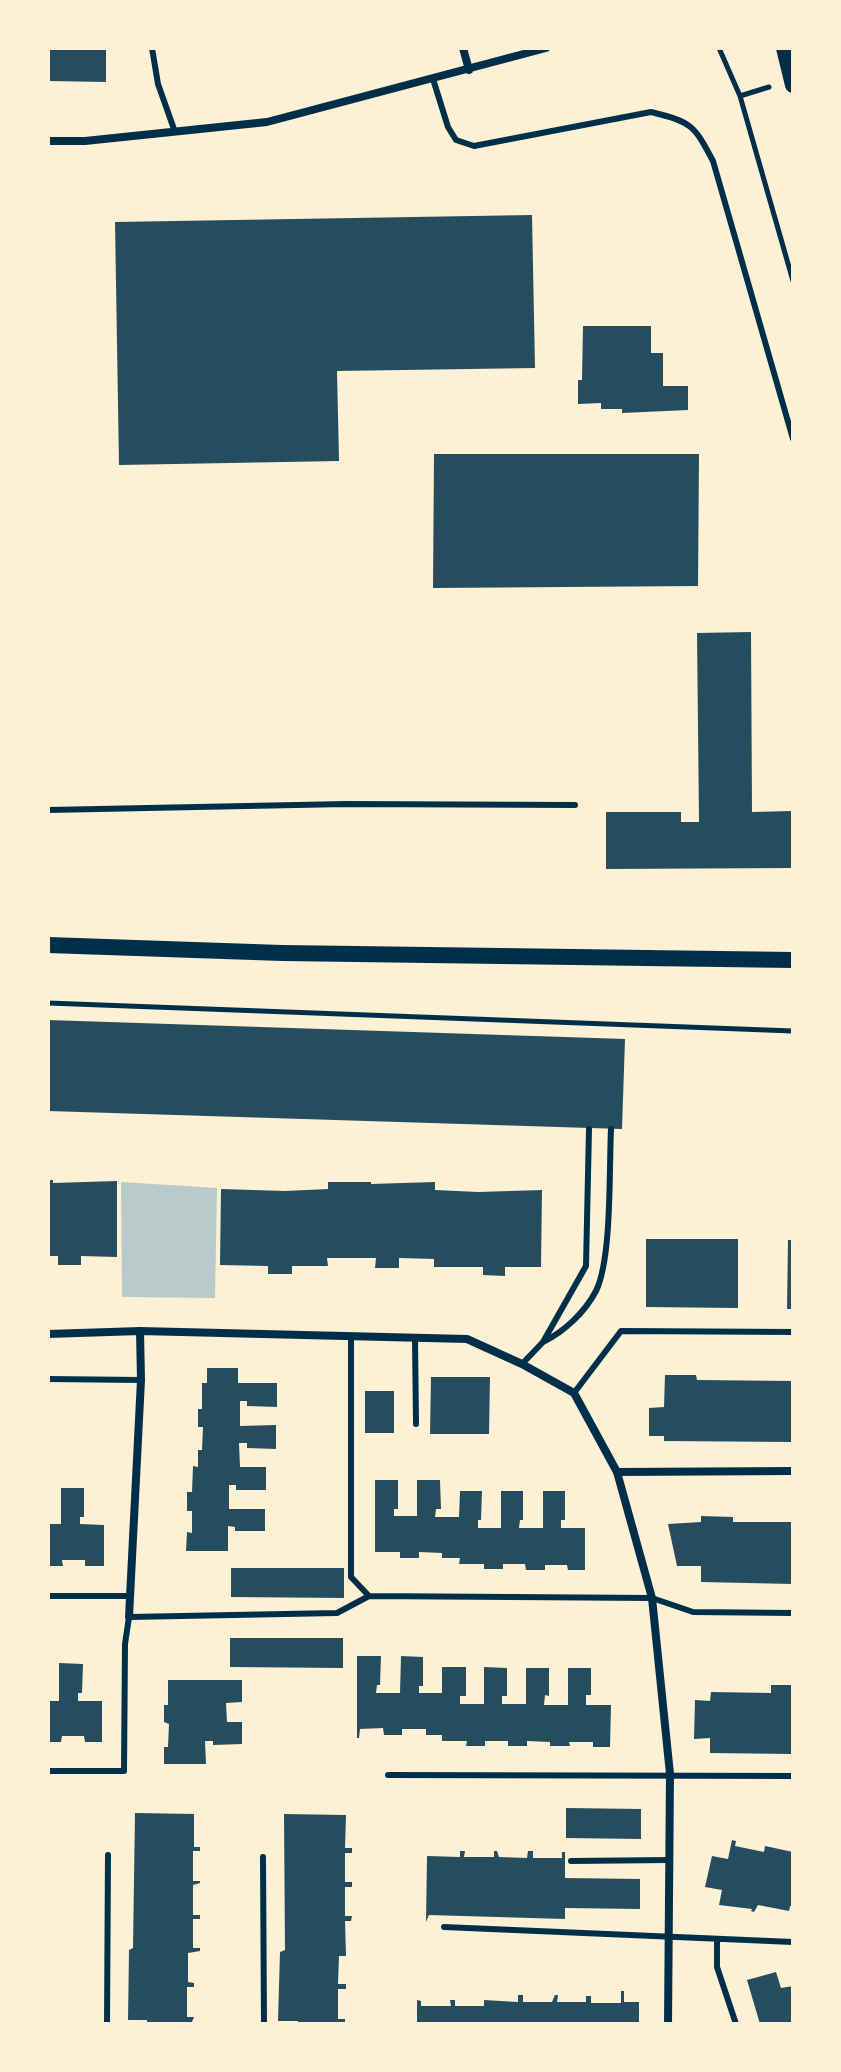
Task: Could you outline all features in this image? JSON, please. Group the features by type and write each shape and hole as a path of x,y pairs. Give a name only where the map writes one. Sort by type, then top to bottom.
{"main road":[{"path":"784,48 793,85"},
{"path":"48,945 298,953 793,960"}],"street":[{"path":"463,48 469,70"},
{"path":"48,141 85,141 267,122 546,48"},
{"path":"48,1334 140,1331 467,1339 522,1364 574,1393 617,1472 652,1598 670,1774 668,2024"},
{"path":"129,1617 141,1380 140,1331"},
{"path":"617,1472 793,1471"}],"lane":[{"path":"152,48 158,84 175,132"},
{"path":"433,79 448,127 456,140 474,146 651,112 676,118 697,131 713,161 793,439"},
{"path":"48,810 346,804 575,805"},
{"path":"522,1364 543,1342 586,1266 589,1129"},
{"path":"543,1342 562,1333 595,1292 604,1264 611,1129"},
{"path":"574,1393 621,1331 793,1332"},
{"path":"351,1336 351,1577 369,1596"},
{"path":"415,1338 416,1424"},
{"path":"48,1379 141,1380"},
{"path":"48,1596 130,1596"},
{"path":"48,1771 124,1771 125,1644 129,1617 337,1613 369,1596 652,1598 693,1612 793,1613"},
{"path":"388,1775 793,1776"},
{"path":"107,2024 108,1855"},
{"path":"263,1857 264,2024"},
{"path":"571,1861 669,1860"},
{"path":"444,1927 793,1942"},
{"path":"717,1940 717,1967 736,2024"}],"path":[{"path":"719,48 740,96 793,281"},
{"path":"48,1003 793,1031"}],"shaded area":[{"path":"121,1182 217,1188 215,1298 122,1297"}],"building":[{"path":"48,48 106,48 106,82 48,81"},
{"path":"532,215 535,368 337,371 339,461 119,465 115,222"},
{"path":"583,326 651,326 651,353 663,353 663,386 688,386 688,410 622,413 622,409 601,409 601,403 578,404 578,380 582,380"},
{"path":"434,454 699,454 698,586 433,588"},
{"path":"751,632 752,812 793,811 793,868 606,869 606,812 681,812 681,822 699,822 697,633"},
{"path":"48,1020 625,1039 622,1129 48,1111"},
{"path":"48,1180 53,1180 53,1183 117,1181 117,1257 81,1256 81,1265 58,1265 58,1256 48,1256"},
{"path":"328,1182 435,1182 435,1190 478,1192 542,1190 541,1267 505,1267 505,1276 483,1275 483,1267 434,1267 434,1259 399,1258 399,1268 375,1268 376,1258 327,1258 328,1266 292,1266 292,1274 268,1274 268,1266 220,1265 221,1189 328,1189"},
{"path":"646,1239 738,1239 738,1308 646,1307"},
{"path":"788,1240 793,1240 793,1309 787,1309"},
{"path":"207,1368 238,1368 238,1383 277,1383 277,1407 247,1406 247,1401 240,1401 240,1426 276,1425 276,1449 247,1448 247,1443 239,1443 240,1467 266,1467 266,1490 236,1490 236,1485 229,1485 229,1509 265,1509 265,1531 235,1531 235,1527 228,1526 228,1551 186,1551 187,1532 192,1533 192,1511 187,1511 187,1492 192,1492 193,1466 198,1467 198,1450 202,1450 203,1427 198,1427 198,1409 202,1409 202,1383 207,1383"},
{"path":"665,1375 696,1375 697,1380 793,1381 793,1442 664,1441 664,1436 649,1436 649,1408 664,1407"},
{"path":"431,1377 490,1377 489,1434 430,1434"},
{"path":"365,1391 394,1391 394,1433 365,1433"},
{"path":"375,1480 398,1480 398,1509 394,1509 394,1516 417,1516 417,1480 440,1480 441,1509 436,1509 435,1517 459,1517 460,1491 482,1491 478,1528 501,1528 501,1491 523,1491 523,1520 520,1520 519,1528 543,1528 543,1491 565,1491 565,1520 561,1520 561,1528 585,1528 585,1570 568,1570 567,1565 545,1565 545,1570 526,1570 525,1564 503,1564 503,1569 484,1569 484,1564 459,1564 460,1558 442,1558 442,1553 419,1552 419,1558 400,1558 400,1552 375,1552"},
{"path":"61,1488 84,1488 84,1517 80,1517 80,1524 104,1525 104,1566 85,1566 85,1560 62,1560 63,1566 48,1566 48,1524 61,1524"},
{"path":"701,1516 733,1517 733,1522 793,1522 793,1584 701,1582 701,1566 677,1566 668,1524 701,1522"},
{"path":"231,1568 344,1568 344,1598 231,1597"},
{"path":"230,1638 343,1638 343,1668 230,1667"},
{"path":"357,1656 381,1656 380,1685 377,1685 376,1693 400,1693 401,1656 423,1657 423,1686 419,1686 419,1693 442,1693 442,1667 466,1667 466,1696 460,1696 460,1704 484,1704 484,1667 507,1668 507,1696 502,1696 502,1704 526,1704 526,1668 549,1668 549,1696 545,1695 544,1705 568,1705 568,1668 591,1668 591,1695 586,1695 586,1705 611,1705 610,1747 593,1747 593,1742 550,1746 550,1742 527,1741 527,1746 508,1746 508,1741 485,1741 485,1746 466,1746 467,1741 442,1741 442,1735 426,1735 426,1729 402,1729 402,1735 384,1735 383,1728 360,1729 357,1738"},
{"path":"59,1663 83,1664 82,1693 78,1693 78,1701 102,1701 102,1742 85,1742 84,1736 62,1736 61,1742 48,1742 48,1701 59,1701"},
{"path":"168,1680 242,1680 242,1702 226,1703 227,1722 242,1722 242,1744 213,1745 213,1741 205,1741 206,1764 164,1764 164,1747 168,1747 169,1724 164,1722 164,1705 168,1705"},
{"path":"771,1685 793,1685 793,1754 710,1753 710,1738 694,1739 695,1700 710,1701 711,1692 771,1693"},
{"path":"566,1808 641,1809 641,1839 566,1838"},
{"path":"135,1813 194,1814 194,1847 200,1847 200,1851 193,1851 193,1881 200,1883 193,1885 193,1915 200,1915 200,1919 193,1919 193,1948 200,1948 200,1951 188,1953 188,1982 194,1983 194,1987 187,1987 187,2017 194,2017 191,2024 147,2024 147,2020 128,2020 129,1950 133,1948"},
{"path":"284,1814 346,1815 345,1848 352,1848 352,1853 345,1853 345,1882 352,1882 352,1887 345,1887 345,1916 352,1916 351,1921 345,1921 346,1956 339,1956 338,1984 346,1984 346,1989 338,1989 338,2019 345,2019 345,2024 278,2021 280,1952 285,1950"},
{"path":"732,1840 736,1841 735,1846 764,1852 765,1846 793,1852 793,1905 789,1911 758,1905 754,1912 752,1909 719,1905 722,1890 705,1887 712,1856 728,1859"},
{"path":"460,1851 465,1851 464,1857 494,1857 494,1851 497,1851 499,1857 527,1858 528,1851 533,1851 533,1858 562,1858 562,1852 565,1852 565,1878 640,1879 640,1909 565,1908 565,1919 429,1915 426,1922 427,1856 460,1857"},
{"path":"776,1972 781,1988 793,1986 793,2024 760,2024 747,1980"},
{"path":"621,1991 624,1991 624,2002 639,2002 639,2024 417,2024 417,2000 421,2001 421,2006 451,2006 450,2000 455,2000 455,2006 484,2006 484,2000 518,2002 518,1995 523,1995 523,2002 552,2002 558,1995 557,2002 586,2002 586,1996 591,1996 591,2003 621,2003"}]}
